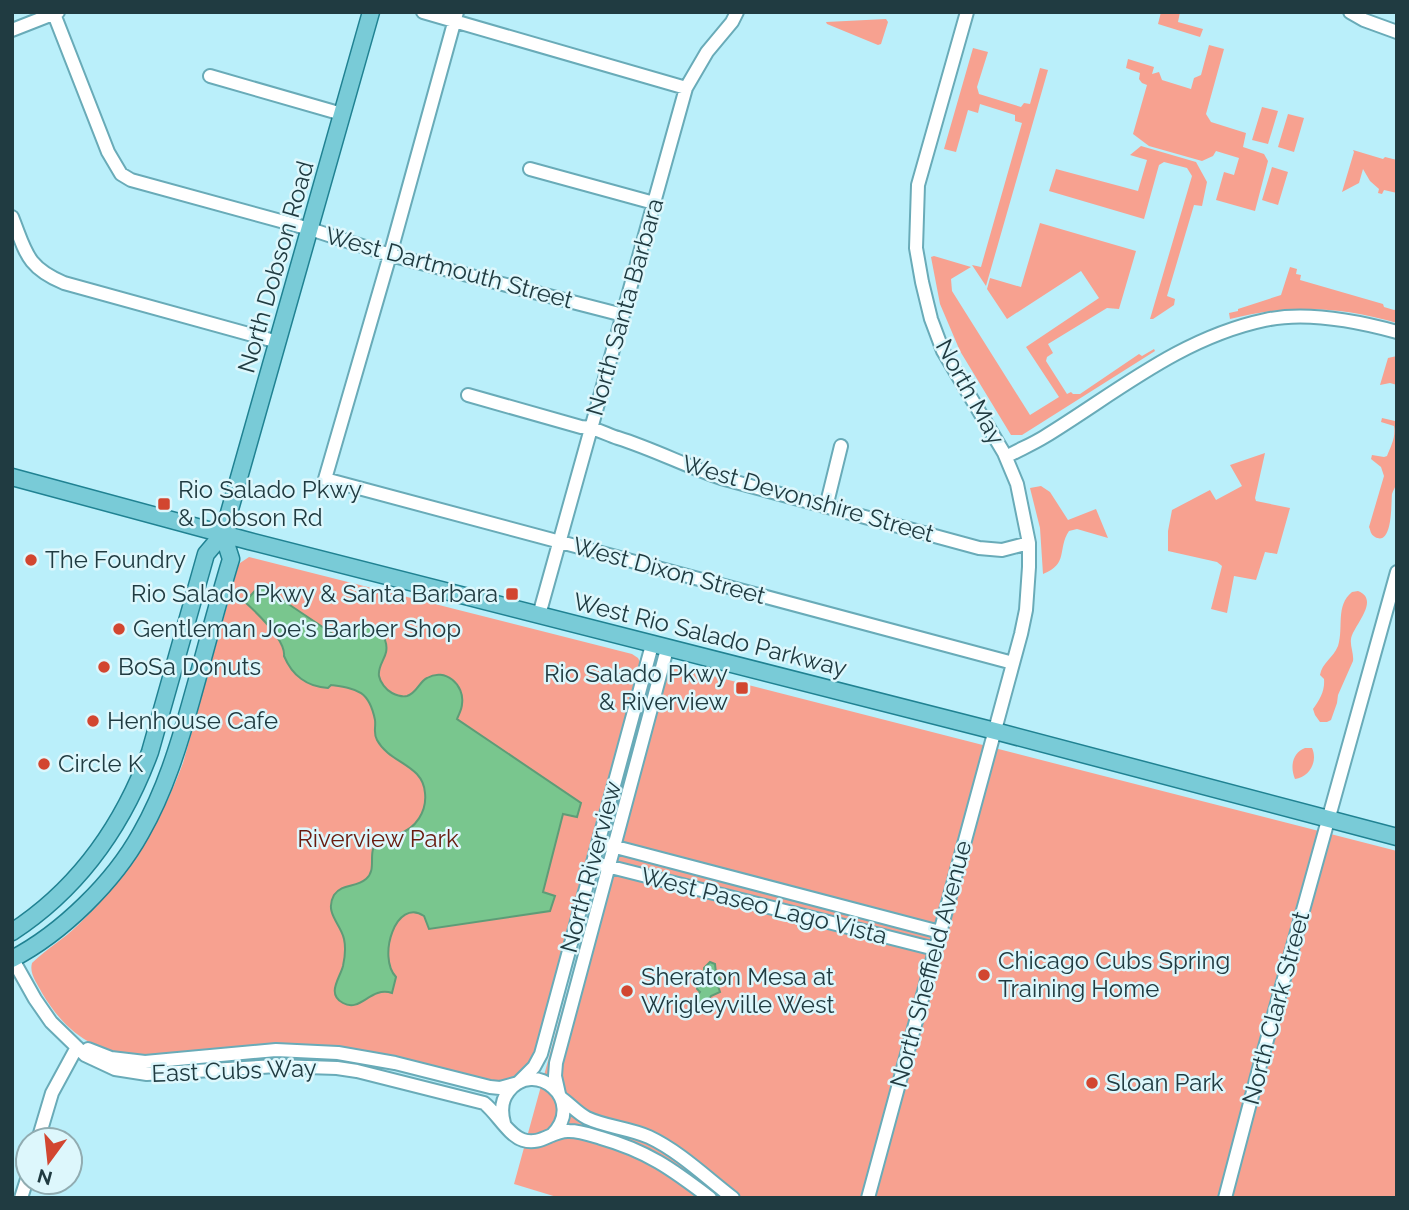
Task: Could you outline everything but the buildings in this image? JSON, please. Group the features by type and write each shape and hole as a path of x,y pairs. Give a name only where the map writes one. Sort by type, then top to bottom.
{"main road":[{"name":"North Dobson Road","path":"12,932 66,889 80,873 118,821 137,786 150,752 206,554 223,534 371,12"},
{"name":"West Rio Salado Parkway","path":"12,477 1397,837"},
{"name":"North Dobson Road","path":"12,959 39,943 74,916 110,878 141,835 175,758 231,559 223,534"}],"street":[{"path":"424,12 456,17 686,88"},
{"name":"North Santa Barbara","path":"539,615 686,88 707,52 737,12"},
{"name":"North May","path":"967,12 918,185 916,248 931,318 943,351 1006,457 1017,484 1029,543 1026,610 995,731"},
{"path":"1350,12 1397,32"},
{"path":"12,30 56,13"},
{"name":"West Dartmouth Street","path":"56,13 108,152 121,174 131,180 310,229 390,255 623,315"},
{"path":"390,255 456,17"},
{"path":"210,76 342,114"},
{"path":"530,169 654,203"},
{"path":"12,217 29,257 37,269 48,276 64,283 278,342"},
{"name":"West Dixon Street","path":"390,255 325,480 1013,663"},
{"path":"1006,457 1041,439 1165,358 1227,331 1267,319 1303,317 1341,319 1397,332"},
{"name":"West Devonshire Street","path":"468,395 581,427 592,427 720,478 979,548 1002,550 1029,543"},
{"path":"826,507 841,446"},
{"name":"North Clark Street","path":"1225,1198 1397,572"},
{"name":"North Riverview","path":"519,1082 534,1067 541,1054 598,843 659,647"},
{"name":"North Riverview","path":"560,1096 555,1076 556,1063 615,847 659,647"},
{"name":"North Sheffield Avenue","path":"868,1198 995,731"},
{"name":"West Paseo Lago Vista","path":"598,843 940,932"},
{"name":"West Paseo Lago Vista","path":"593,862 935,949"},
{"path":"773,908 777,889"},
{"path":"570,947 587,951"},
{"name":"East Cubs Way","path":"12,959 51,1022 85,1055 115,1069 136,1074 276,1066 357,1071 484,1102 508,1129 528,1141 543,1140 552,1135 572,1131 626,1145 657,1160 710,1198"},
{"path":"42,1126 52,1093 77,1046"},
{"name":"East Cubs Way","path":"77,1046 111,1058 145,1062 256,1051 318,1051 376,1059 490,1087 538,1080 550,1084 586,1117 647,1136 665,1146 733,1198"},
{"path":"508,1129 503,1121 502,1103 511,1088 519,1082"},
{"path":"552,1135 562,1122 564,1106 560,1096"}],"green space":[{"path":"1161,12 1180,12 1178,22 1203,29 1200,37 1158,24"},
{"path":"886,19 888,22 881,44 878,45 826,22"},
{"path":"1209,45 1224,49 1206,114 1211,122 1246,133 1243,147 1264,154 1268,161 1255,211 1216,200 1224,172 1234,175 1239,158 1216,151 1213,156 1202,161 1149,146 1133,134 1147,85 1139,79 1140,73 1126,68 1128,59 1154,67 1152,74 1159,72 1162,80 1191,89 1194,78 1201,75"},
{"path":"973,48 988,52 977,87 979,94 1021,107 1024,103 1030,104 1040,68 1048,70 986,286 972,265 981,267 1022,123 1015,121 1015,115 980,104 978,113 968,110 956,152 944,149"},
{"path":"1262,107 1278,111 1268,144 1252,140"},
{"path":"1288,114 1304,118 1294,152 1278,147"},
{"path":"1141,146 1196,162 1207,182 1202,206 1194,205 1167,296 1175,299 1174,305 1153,319 1150,319 1192,176 1187,168 1164,162 1159,165 1144,219 1049,191 1056,169 1138,191 1147,160 1130,155"},
{"path":"1353,150 1383,159 1385,157 1397,160 1397,193 1384,190 1382,194 1378,193 1379,189 1363,169 1359,183 1342,192"},
{"path":"1272,167 1288,172 1278,205 1262,200"},
{"path":"1040,223 1136,251 1119,309 1107,308 1048,344 1053,353 1046,361 1067,394 1080,394 1139,354 1142,356 1154,349 1155,351 1022,435 1011,435 960,351 940,304 931,257 971,267 951,279 952,291 1030,415 1059,397 1026,347 1099,298 1081,271 1007,319 987,289 990,278 1021,287"},
{"path":"1290,267 1297,269 1296,274 1301,275 1300,280 1397,309 1397,323 1355,313 1314,309 1273,311 1230,319 1229,313 1281,295"},
{"path":"1397,356 1397,385 1380,385 1388,358"},
{"path":"1382,418 1397,420 1397,483 1392,494 1388,530 1381,538 1373,536 1369,527 1384,476 1381,467 1371,459 1372,455 1387,456 1394,430 1394,426 1381,422"},
{"path":"1265,453 1256,501 1290,508 1277,554 1265,552 1256,580 1234,576 1227,613 1211,609 1222,566 1217,562 1168,551 1172,510 1210,490 1216,500 1242,486 1230,465"},
{"path":"1041,486 1050,492 1068,520 1096,509 1108,538 1077,529 1069,531 1056,566 1043,574 1040,528 1030,488"},
{"name":"Riverview Park","path":"249,557 632,654 638,658 642,666 533,1060 512,1077 496,1081 361,1051 140,1057 109,1051 71,1030 51,1007 34,978 32,963 73,930 96,907 127,870 163,809 183,763 238,567"},
{"path":"1358,591 1367,600 1364,614 1351,639 1353,661 1338,695 1331,720 1320,722 1313,709 1324,687 1321,671 1338,646 1343,604 1352,592"},
{"name":"Chicago Cubs Spring Training Home","path":"658,662 1397,851 1397,1198 560,1198 514,1184"},
{"path":"1305,748 1312,748 1313,763 1309,772 1295,779 1293,761 1297,753"}],"shaded area":[{"path":"260,585 339,638 355,624 365,623 375,627 385,640 386,651 379,676 388,690 407,696 427,678 434,675 447,676 457,685 462,697 462,708 457,719 581,803 577,817 563,814 543,892 555,896 550,911 429,929 424,916 414,912 405,915 392,932 389,944 388,956 396,977 392,993 378,993 355,1005 343,1003 338,999 335,991 343,966 345,946 332,913 331,901 337,891 366,879 371,870 373,850 380,839 404,832 415,824 422,813 425,793 418,776 377,740 375,720 365,697 348,688 313,685 301,679 291,669 276,635 245,602"},
{"path":"710,962 715,964 716,973 723,983 718,986 720,992 711,996 705,1005 699,1003 700,992 697,989 701,973"}],"place":[{"name":"Rio Salado Pkwy & Dobson Rd","path":"164,504"},
{"name":"The Foundry","path":"31,560"},
{"name":"Rio Salado Pkwy & Santa Barbara","path":"512,594"},
{"name":"Gentleman Joe's Barber Shop","path":"119,629"},
{"name":"BoSa Donuts","path":"104,667"},
{"name":"Rio Salado Pkwy & Riverview","path":"742,688"},
{"name":"Henhouse Cafe","path":"93,721"},
{"name":"Circle K","path":"44,764"},
{"name":"Chicago Cubs Spring Training Home","path":"984,975"},
{"name":"Sheraton Mesa at Wrigleyville West","path":"627,991"},
{"name":"Sloan Park","path":"1092,1083"}]}
